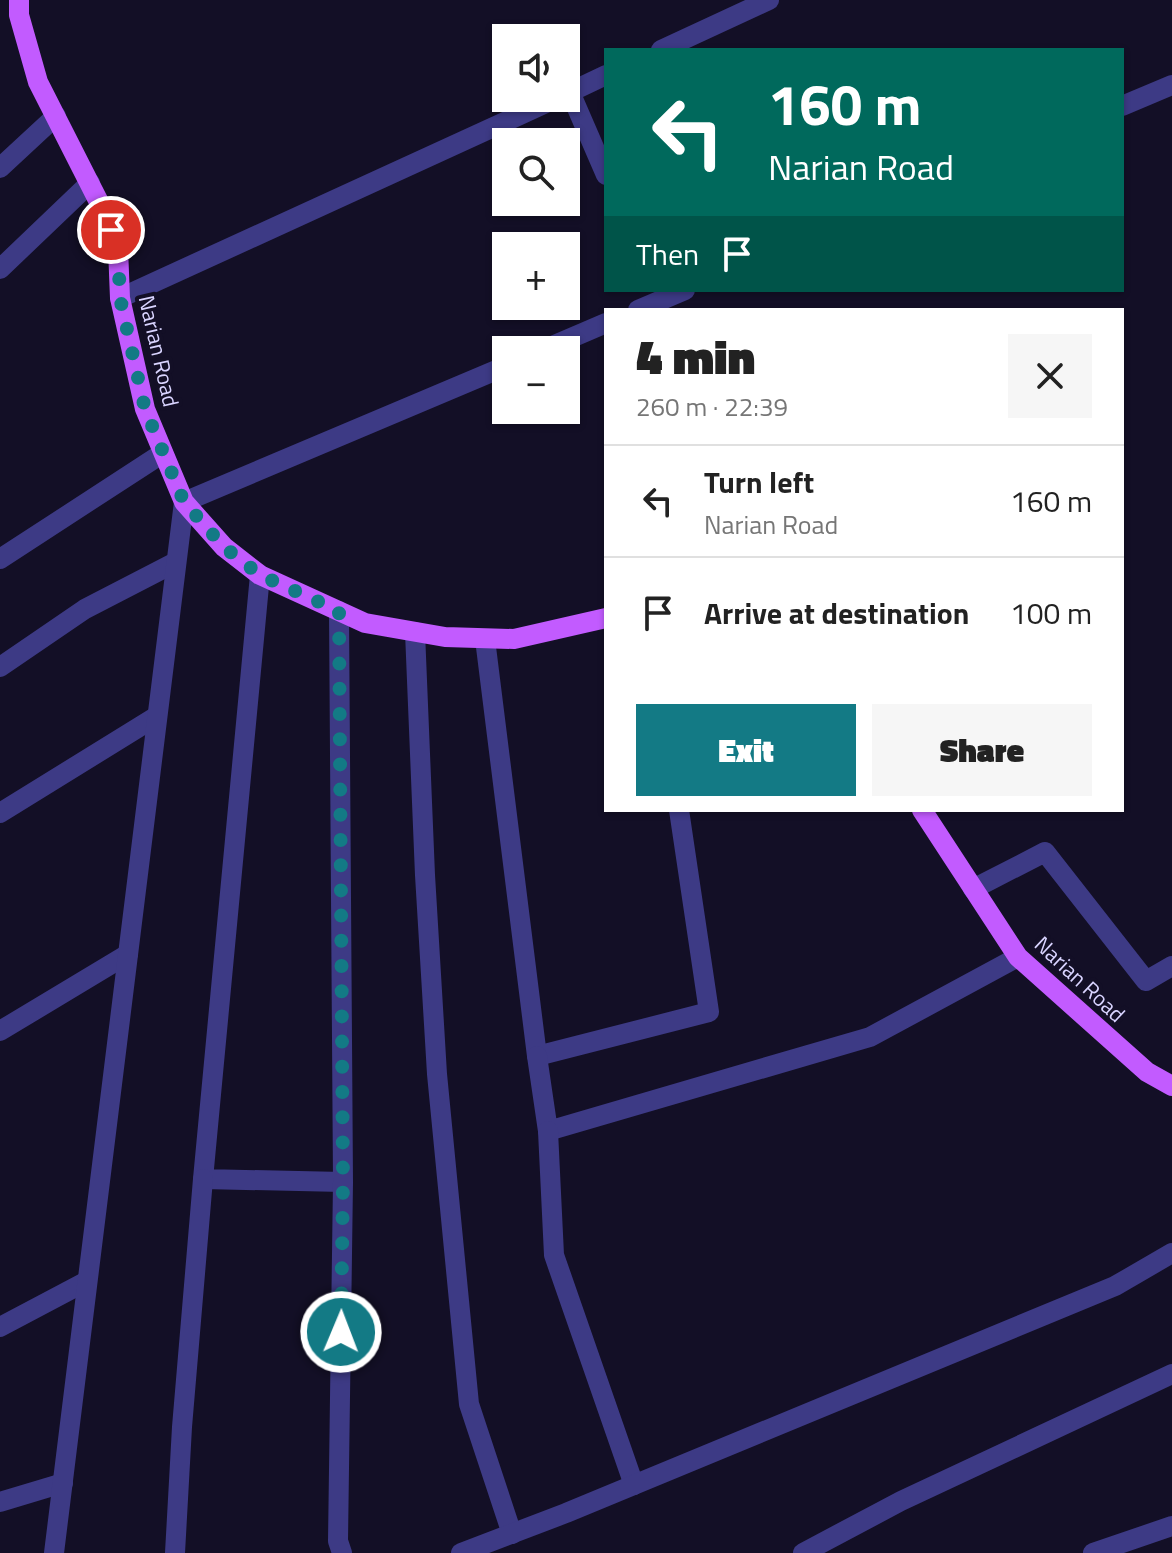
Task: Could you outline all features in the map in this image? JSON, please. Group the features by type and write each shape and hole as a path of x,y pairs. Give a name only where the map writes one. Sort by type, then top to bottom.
{"main road":[{"name":"Narian Road","path":"19,0 19,15 38,82 104,212 118,248 120,298 145,409 184,502 224,547 260,575 365,623 445,637 514,639 604,618"},
{"name":"Narian Road","path":"923,812 1018,957 1147,1072 1172,1086"}],"street":[{"path":"665,48 769,0"},
{"path":"580,87 604,76"},
{"path":"1124,105 1172,85"},
{"path":"120,298 525,112"},
{"path":"573,112 604,171"},
{"path":"0,168 56,116"},
{"path":"0,269 90,183"},
{"path":"641,308 657,295"},
{"path":"576,336 604,324"},
{"path":"54,1553 184,502 492,372"},
{"path":"0,559 163,453"},
{"path":"0,667 85,609 176,562"},
{"path":"175,1553 182,1427 203,1179 260,575"},
{"path":"339,611 343,1182 338,1541 342,1553"},
{"path":"415,632 437,1074 469,1404 512,1534"},
{"path":"485,639 548,1131 554,1255 634,1485"},
{"path":"0,813 157,716"},
{"path":"537,1056 709,1012 679,812"},
{"path":"973,889 1045,852 1146,981 1172,966"},
{"path":"0,1031 128,954"},
{"path":"548,1131 870,1037 1018,957"},
{"path":"203,1179 343,1182"},
{"path":"461,1553 634,1485 1115,1286 1172,1253"},
{"path":"0,1327 87,1281"},
{"path":"803,1553 901,1501 1172,1374"},
{"path":"0,1502 63,1483"},
{"path":"1093,1553 1172,1526"}],"route":[{"path":"111,230 118,248 120,298 145,409 184,502 224,547 260,575 339,611 343,1182 341,1332"}]}
